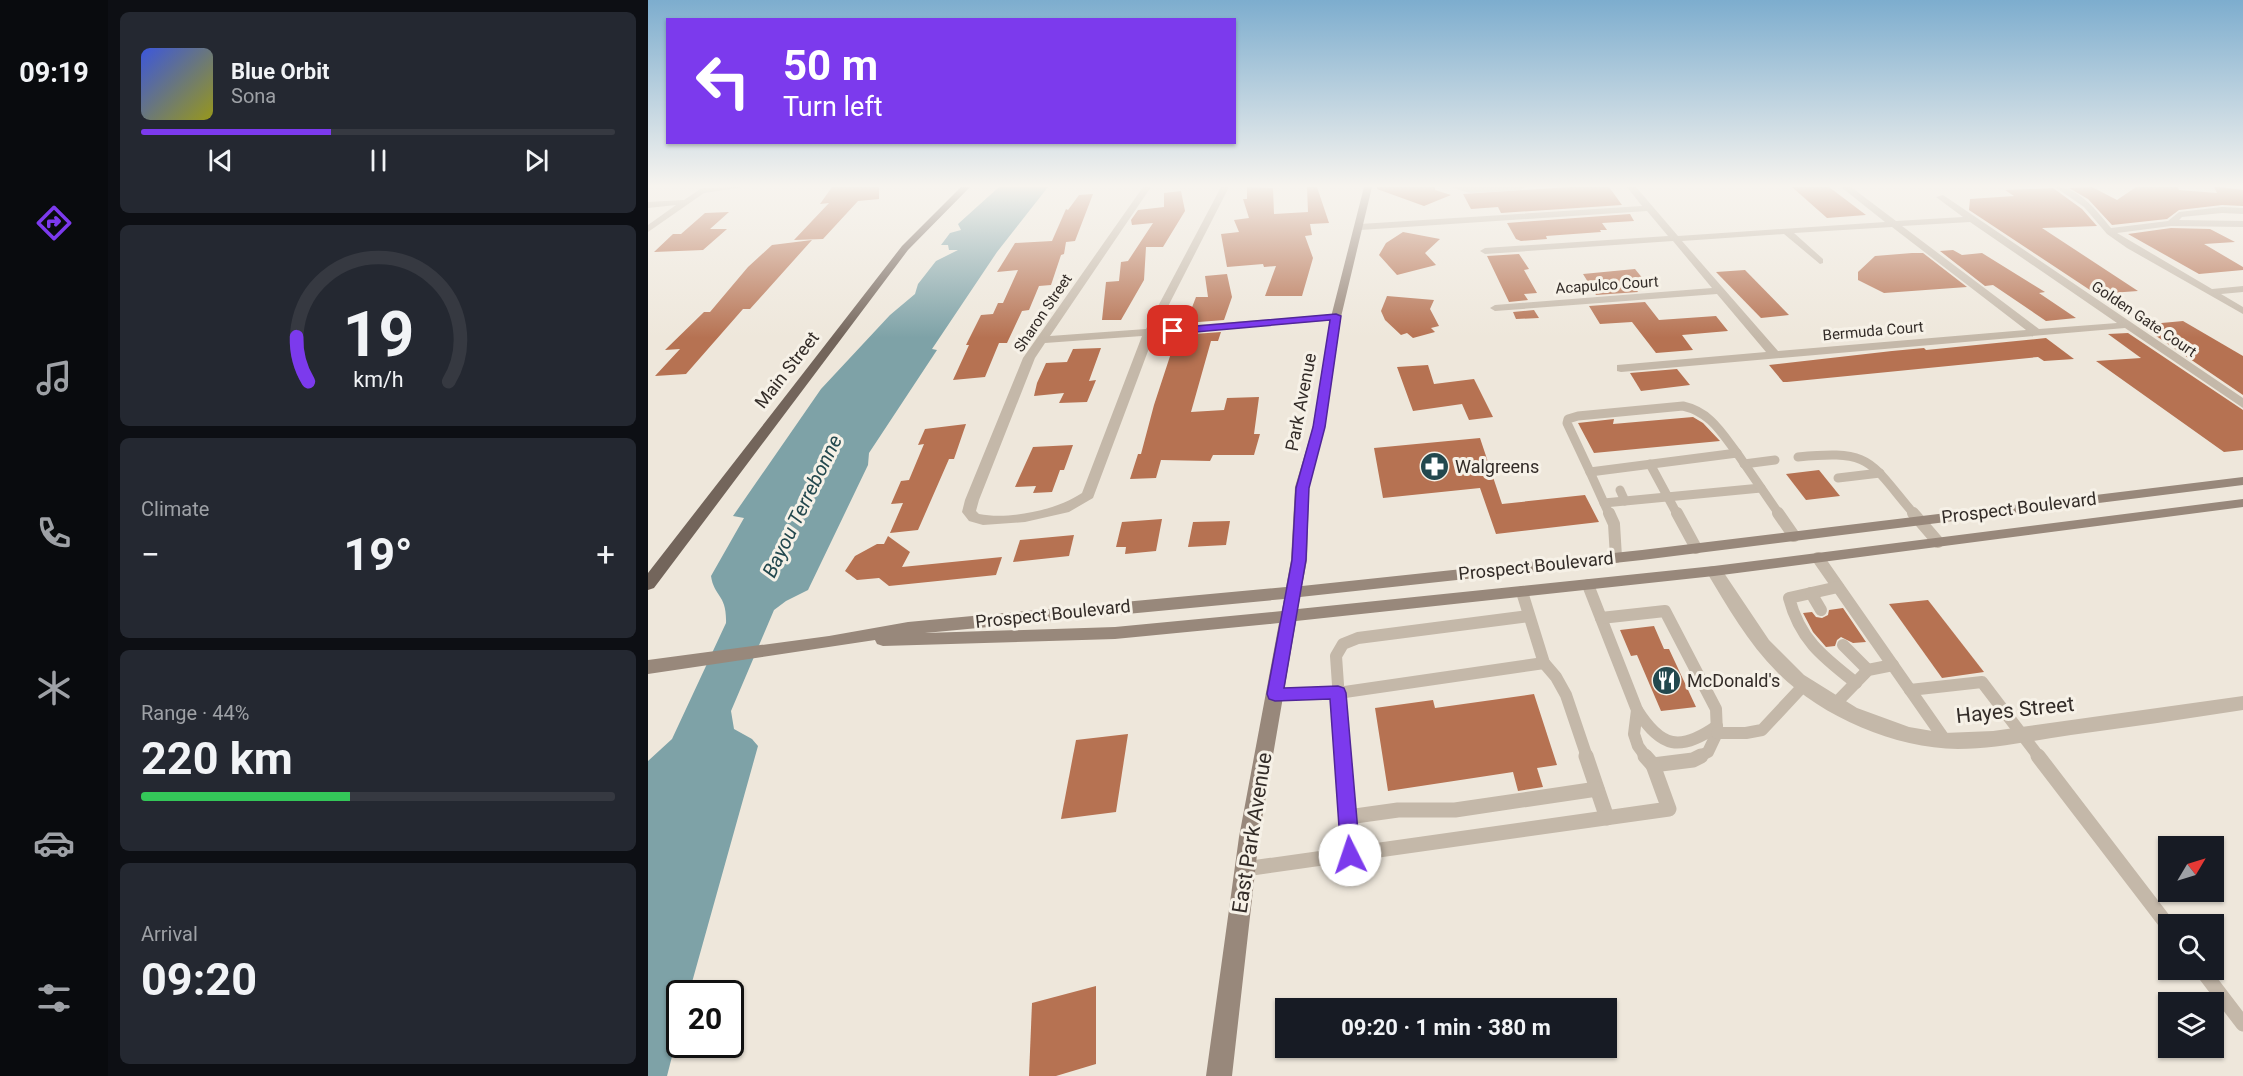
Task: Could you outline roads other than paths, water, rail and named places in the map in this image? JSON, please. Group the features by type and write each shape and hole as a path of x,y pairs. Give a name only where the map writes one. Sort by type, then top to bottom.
{"main road":[{"name":"Main Street","path":"648,584 774,417 916,237"},
{"name":"Park Avenue","path":"1294,592 1299,560 1302,488 1319,427 1336,316 1357,237"},
{"name":"Prospect Boulevard","path":"648,667 829,642 908,628 1294,592 1616,557 2243,481"},
{"name":"Prospect Boulevard","path":"829,642 1115,633 1289,616 1713,571 2243,503"},
{"name":"East Park Avenue","path":"1219,1076 1245,869 1294,592"}],"street":[{"name":"Sharon Street","path":"1113,237 1029,358 972,500 969,512 974,518 983,520 1064,511 1088,495 1149,333"},
{"path":"1149,333 1200,237"},
{"path":"1485,251 1700,237"},
{"path":"1793,237 1820,261"},
{"path":"1910,237 2037,333"},
{"name":"Golden Gate Court","path":"1998,237 2243,404"},
{"path":"2118,237 2243,311"},
{"path":"1675,239 1775,355"},
{"path":"2209,292 2243,289"},
{"name":"Acapulco Court","path":"1495,308 1720,291"},
{"path":"1042,340 1336,316"},
{"name":"Bermuda Court","path":"1622,368 2127,325"},
{"name":"Hayes Street","path":"1713,571 1760,641 1783,667 1804,685 1855,715 1894,730 1927,739 1975,741 2243,703"}],"lane":[{"path":"1616,557 1614,524 1567,423 1568,418 1683,406 1705,412 1737,453 1794,536"},
{"path":"1590,472 1737,453"},
{"path":"1798,458 1847,453 1858,455 1870,462 1938,542"},
{"path":"1744,464 1775,460"},
{"path":"1650,464 1696,548"},
{"path":"1610,469 1625,501"},
{"path":"1838,478 1880,473"},
{"path":"1604,502 1761,488"},
{"path":"1818,558 1945,740"},
{"path":"1588,585 1637,710 1645,723 1658,736 1669,742 1687,743 1699,740 1717,730 1746,733 1762,730 1804,685"},
{"path":"1838,587 1789,598 1793,617 1814,650 1856,682"},
{"path":"1522,592 1544,663 1556,677 1566,695 1607,818"},
{"path":"1811,593 1821,610"},
{"path":"1601,618 1665,611 1716,709 1717,730 1708,752 1693,760 1653,765"},
{"path":"1350,855 1336,656 1343,644 1529,616"},
{"path":"1843,645 1868,670"},
{"path":"1275,694 1338,693 1544,663"},
{"path":"1835,704 1868,670 1893,665"},
{"path":"1910,690 1982,682 2159,914"},
{"path":"1245,869 1669,809 1653,765 1638,750 1633,724 1637,710"},
{"path":"1348,818 1398,810 1455,810 1597,789"},
{"path":"2209,980 2243,1024"}],"water":[{"name":"Bayou Terrebonne","path":"947,237 1009,237 932,349 937,350 869,453 868,465 808,590 774,610 731,711 734,729 752,739 758,746 693,980 666,980 666,1058 672,1058 667,1076 648,1076 648,761 672,739 726,623 724,606 711,576 744,518 733,516 821,389 890,315 915,294 918,284 936,261 958,250 949,250 948,245 941,245"}],"place":[{"name":"Walgreens","path":"1434,467"},
{"name":"McDonald's","path":"1666,681"}]}
